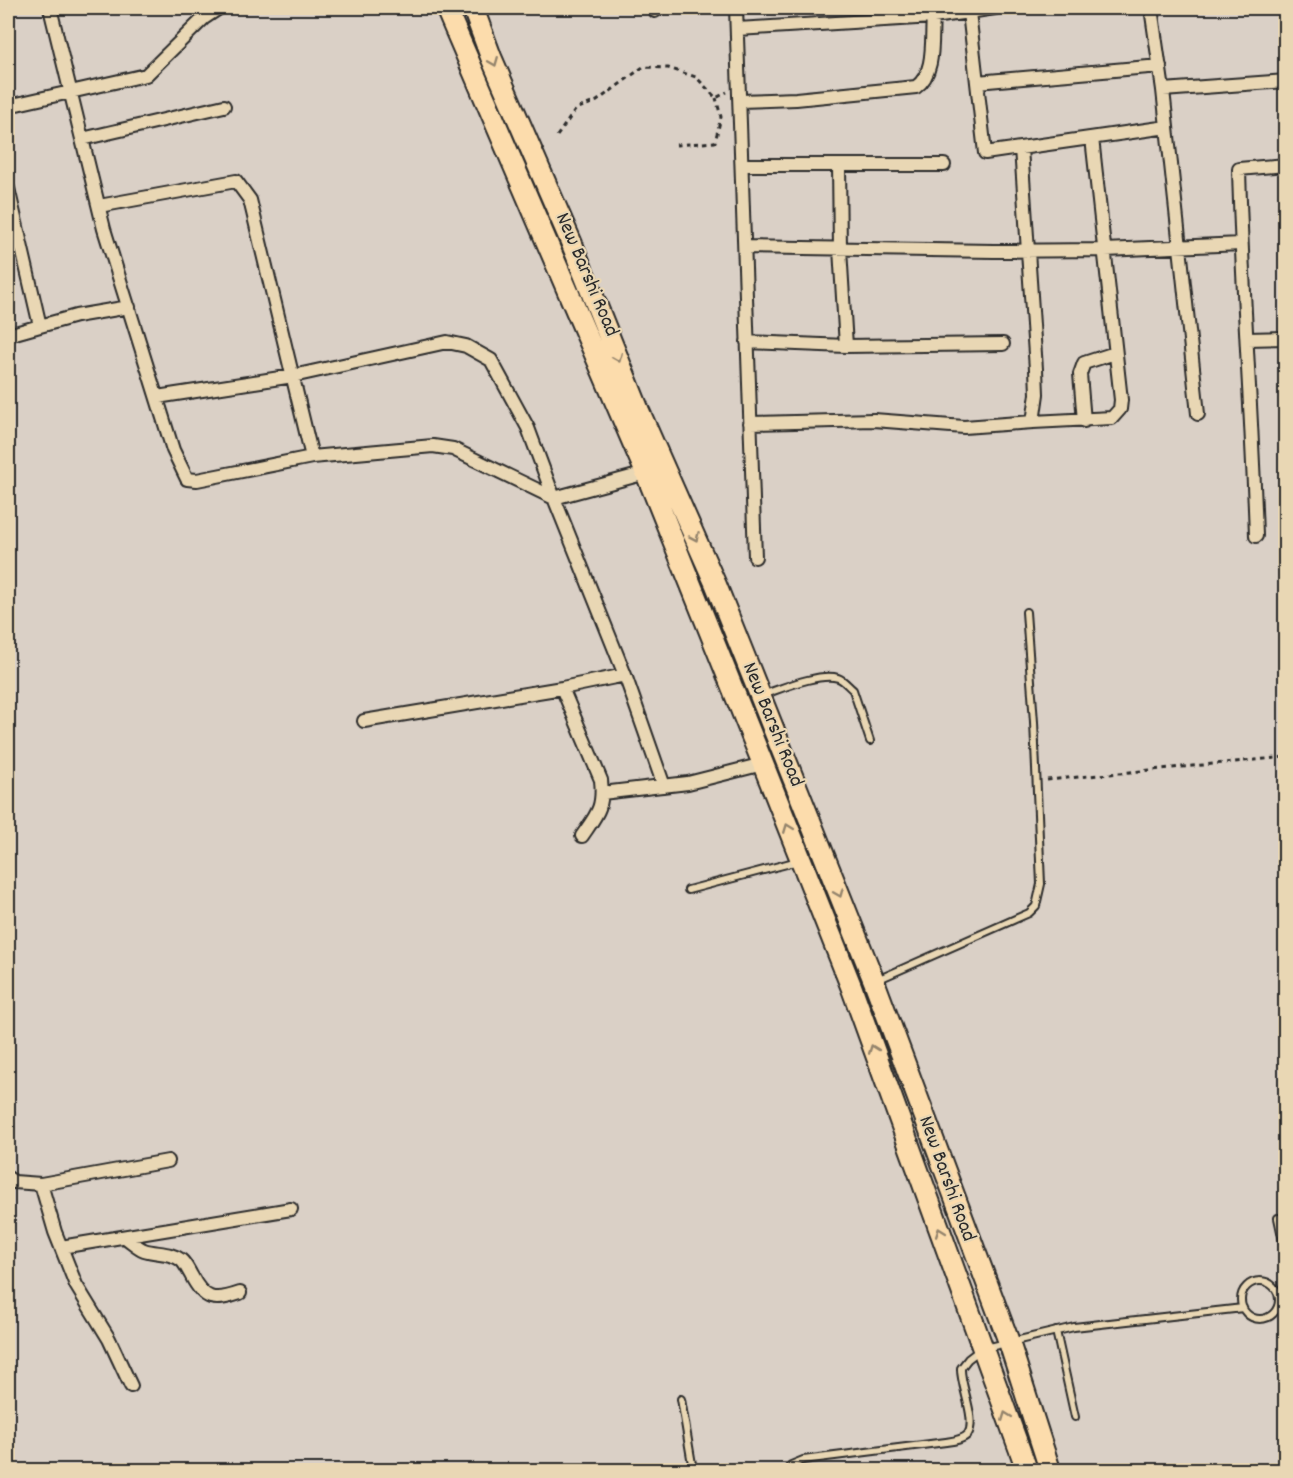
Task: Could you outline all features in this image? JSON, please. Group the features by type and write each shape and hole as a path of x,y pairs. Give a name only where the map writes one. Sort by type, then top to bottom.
{"main road":[{"name":"New Barshi Road","path":"446,8 646,473 763,764 851,986 981,1349 1027,1470"},
{"name":"New Barshi Road","path":"473,8 639,411 716,585 874,981 1009,1342 1050,1470"}],"street":[{"path":"50,8 99,206 173,450 187,479 197,480 312,457 434,446 453,449 554,498 646,473"},
{"path":"8,106 70,90 146,75 204,18 219,8"},
{"path":"736,8 755,557"},
{"path":"737,29 933,17 995,8"},
{"path":"1152,8 1198,414"},
{"path":"969,10 985,153 1167,127"},
{"path":"740,102 916,87 923,82 930,66 933,17"},
{"path":"977,82 1160,66"},
{"path":"1163,90 1286,81"},
{"path":"82,139 224,106"},
{"path":"750,423 874,420 964,427 1112,418 1120,409 1121,400 1092,138"},
{"path":"1021,148 1037,394 1033,422"},
{"path":"743,165 944,165"},
{"path":"839,165 840,249 846,346"},
{"path":"1256,536 1239,169 1286,165"},
{"path":"99,206 236,181 250,200 312,457"},
{"path":"8,188 40,326"},
{"path":"746,247 1028,251 1241,244"},
{"path":"8,335 76,316 129,307"},
{"path":"1247,339 1286,338"},
{"path":"157,397 292,376 447,342 466,346 491,360 528,428 625,675 664,786"},
{"path":"747,342 846,346 1003,344"},
{"path":"1084,421 1080,374 1084,363 1115,353"},
{"path":"364,721 562,688 625,675"},
{"path":"562,688 601,780 600,810 582,836"},
{"path":"602,793 688,783 763,764"},
{"path":"8,1178 14,1182 41,1184 168,1161"},
{"path":"41,1184 76,1285 109,1339 131,1386"},
{"path":"61,1247 291,1209"},
{"path":"124,1237 143,1249 182,1260 198,1289 206,1296 224,1299 240,1293"}],"lane":[{"path":"874,981 1029,913 1036,906 1041,884 1026,612"},
{"path":"759,696 817,679 837,678 847,683 852,690 870,741"},
{"path":"688,890 800,860"},
{"path":"1278,1218 1286,1255"},
{"path":"1263,1281 1275,1287 1283,1299 1276,1312 1265,1319 1252,1317 1243,1308 1241,1301 1245,1289 1256,1282 1263,1281"},
{"path":"787,1470 791,1465 803,1460 962,1438 968,1433 970,1424 961,1368 981,1349 1074,1327 1243,1308"},
{"path":"1056,1331 1075,1417"},
{"path":"681,1399 693,1470"}],"path":[{"path":"557,136 576,109 597,101 643,67 668,68 696,77 716,98 721,117 715,142 676,145"},
{"path":"716,98 739,86"},
{"path":"1036,781 1286,757"}]}
